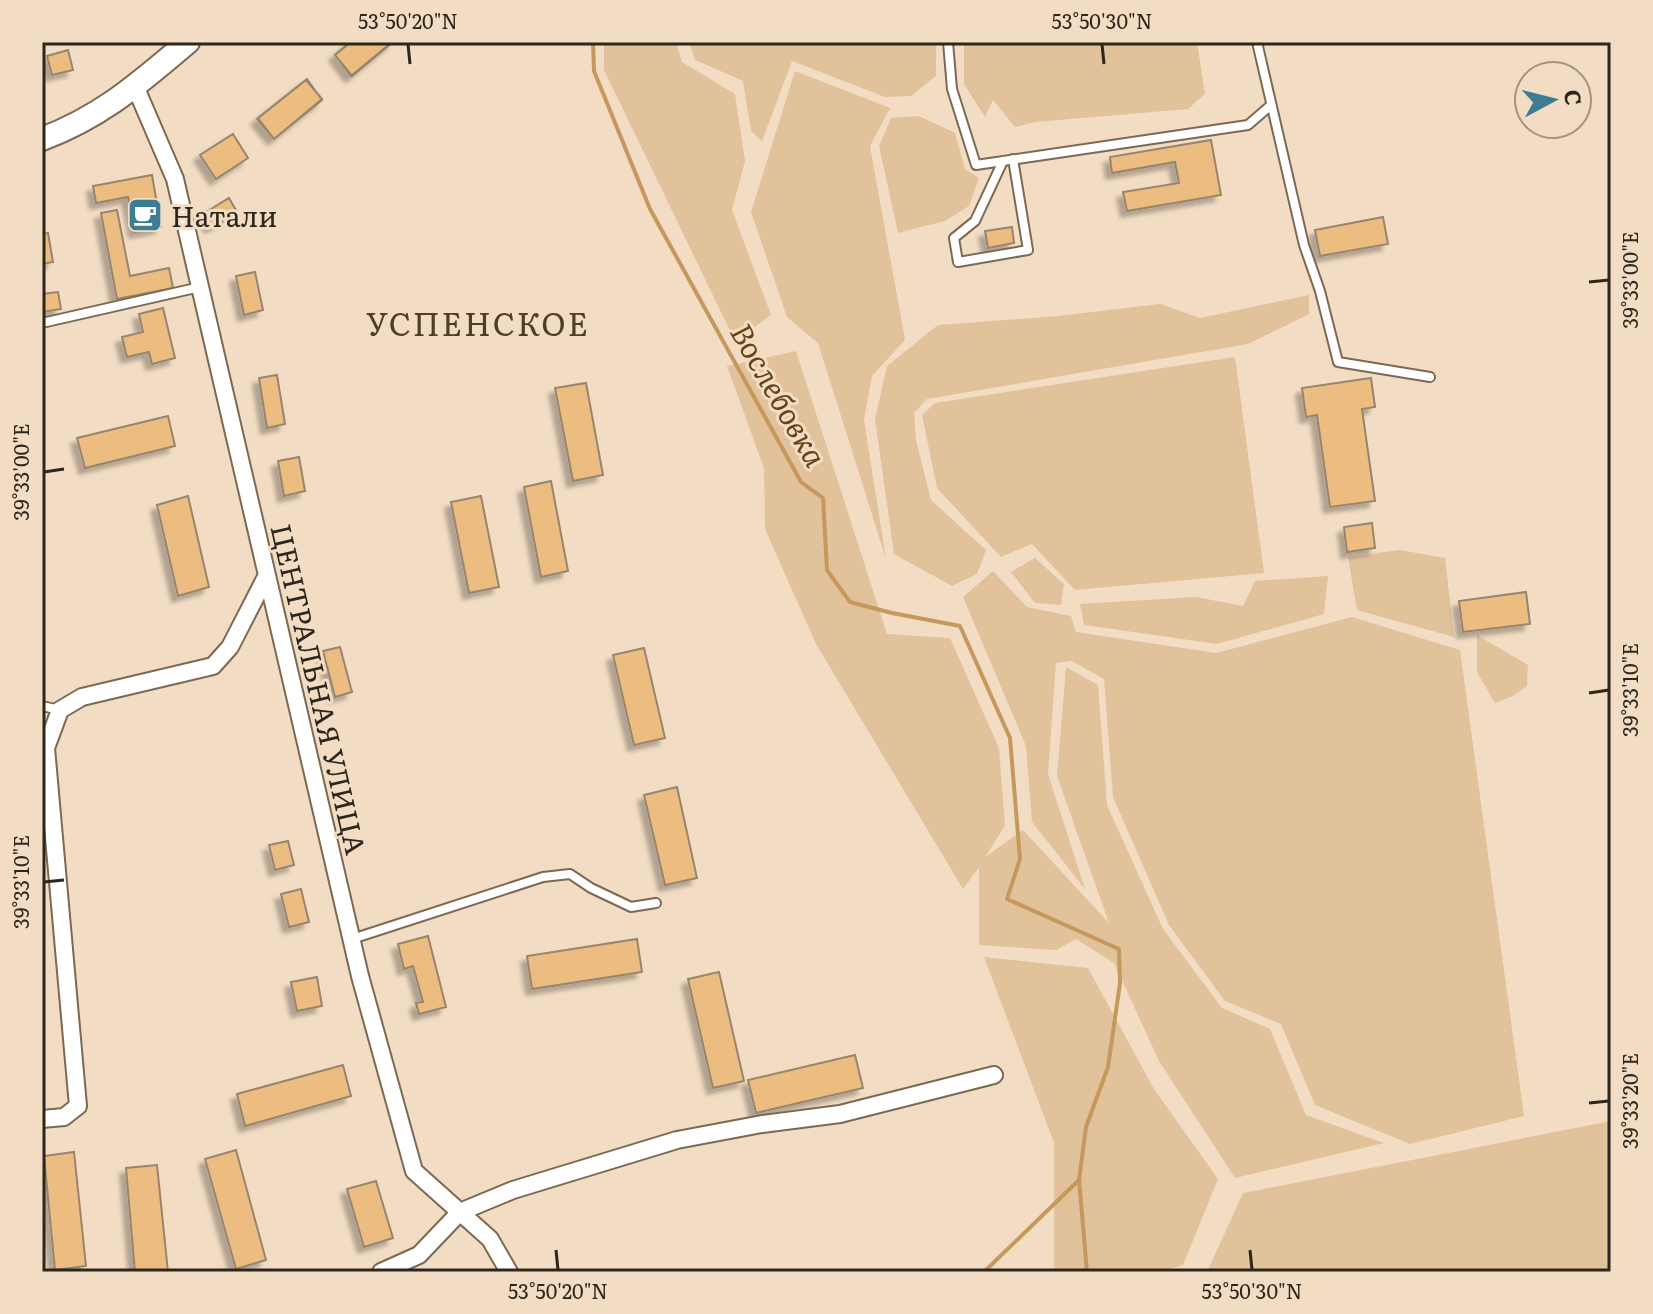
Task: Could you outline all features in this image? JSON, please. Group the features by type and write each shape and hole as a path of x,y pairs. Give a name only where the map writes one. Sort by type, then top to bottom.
{"main road":[{"path":"42,139 74,127 117,102 188,42"}],"street":[{"name":"ЦЕНТРАЛЬНАЯ УЛИЦА","path":"135,86 175,179 351,939 414,1171 490,1239 509,1272"},
{"path":"42,1119 64,1117 78,1106 48,822 46,748 60,710 82,697 213,666 230,647 267,575"},
{"path":"381,1272 419,1255 460,1212 513,1190 677,1140 762,1124 840,1114 994,1075"}],"lane":[{"path":"948,42 952,89 976,165 1248,125 1271,105"},
{"path":"1257,42 1304,245 1320,291 1338,362 1430,377"},
{"path":"1008,160 1028,250 958,262 954,238 975,221 1008,160"},
{"path":"42,323 200,287"},
{"path":"42,706 60,710"},
{"path":"351,939 543,877 570,874 631,907 656,903"}],"shaded area":[{"path":"604,42 676,42 682,62 735,94 745,161 732,210 771,315 735,341 604,70"},
{"path":"689,42 936,42 936,76 911,96 885,97 792,61 762,141 751,131 743,81 695,60"},
{"path":"964,42 1197,42 1205,94 1188,109 1035,122 1015,127 993,100 985,117 964,84"},
{"path":"795,71 890,108 870,146 905,340 872,376 864,420 886,559 818,343 787,317 751,212"},
{"path":"919,116 955,133 965,169 979,178 969,206 945,221 898,233 879,146 891,118"},
{"path":"1309,295 1309,314 1248,344 927,399 914,413 916,440 931,500 986,550 977,574 952,586 894,554 875,419 887,366 938,325 1160,304 1200,318"},
{"path":"796,351 887,634 950,638 999,748 1005,826 985,857 1023,830 1109,923 1057,776 1066,667 1098,685 1107,805 1163,929 1222,1008 1270,1029 1306,1115 1384,1143 1235,1178 1159,1061 1114,963 1076,939 1056,950 979,945 979,867 963,889 816,644 765,529 764,468 727,366"},
{"path":"1235,357 1264,573 1075,590 1032,544 1001,557 937,488 922,415 935,403"},
{"path":"1400,550 1445,558 1454,637 1357,610 1348,557"},
{"path":"1035,558 1064,584 1061,605 1035,603 1011,572"},
{"path":"993,571 1027,607 1071,616 1076,632 1216,653 1352,617 1460,650 1524,1116 1410,1144 1315,1105 1281,1024 1225,1001 1169,925 1113,797 1104,679 1072,661 1056,663 1048,774 1085,889 1032,822 1026,746 963,597"},
{"path":"1328,576 1324,614 1217,644 1084,625 1080,604 1196,597 1243,606 1255,581"},
{"path":"1477,635 1528,665 1527,686 1495,703 1477,672"},
{"path":"984,957 1088,968 1154,1089 1218,1179 1183,1265 1158,1272 1054,1272 1054,1143"},
{"path":"1611,1121 1611,1272 1207,1272 1243,1193"}],"building":[{"path":"350,42 392,42 351,76 335,55"},
{"path":"351,42 393,42 352,76 335,55"},
{"path":"68,50 73,70 52,75 47,56"},
{"path":"307,79 322,100 274,139 258,118"},
{"path":"306,80 322,99 274,139 257,119"},
{"path":"233,134 248,158 216,179 200,155"},
{"path":"1211,140 1221,195 1127,211 1123,192 1179,183 1175,162 1112,173 1110,157"},
{"name":"Натали","path":"152,175 161,227 135,232 128,197 96,203 93,186"},
{"path":"229,198 237,212 211,227 203,214"},
{"path":"117,210 130,276 169,268 173,288 117,299 101,213"},
{"path":"1383,217 1388,244 1320,256 1315,230"},
{"path":"1012,227 1014,243 988,248 985,231"},
{"path":"48,233 53,262 42,264 42,234"},
{"path":"255,272 263,310 244,315 236,276"},
{"path":"58,292 61,309 42,312 42,294"},
{"path":"163,308 175,358 152,364 149,352 127,357 122,337 143,332 139,314"},
{"path":"277,375 285,424 267,428 259,378"},
{"path":"1371,378 1375,407 1362,409 1375,501 1330,507 1317,415 1306,417 1302,388"},
{"path":"586,383 603,475 573,481 555,388"},
{"path":"168,416 175,446 85,468 77,438"},
{"path":"299,457 305,491 284,496 278,461"},
{"path":"551,481 568,571 541,577 524,487"},
{"path":"188,496 209,587 178,596 157,505"},
{"path":"481,496 499,587 469,593 451,502"},
{"path":"1372,523 1375,548 1347,552 1344,527"},
{"path":"1526,592 1530,624 1463,632 1459,601"},
{"path":"340,647 352,692 335,697 323,651"},
{"path":"644,648 665,738 634,745 613,655"},
{"path":"677,787 697,878 665,885 644,795"},
{"path":"288,841 294,865 275,870 269,845"},
{"path":"301,889 309,922 289,927 281,894"},
{"path":"428,936 446,1007 419,1014 416,1003 423,1002 413,966 404,969 398,944"},
{"path":"637,939 642,972 532,989 527,956"},
{"path":"719,972 744,1081 713,1088 688,979"},
{"path":"317,977 322,1006 297,1011 291,982"},
{"path":"855,1055 863,1088 756,1113 748,1080"},
{"path":"343,1065 351,1096 245,1126 237,1094"},
{"path":"236,1150 266,1260 236,1269 205,1159"},
{"path":"74,1152 86,1266 55,1270 44,1156"},
{"path":"157,1165 168,1272 135,1272 126,1168"},
{"path":"376,1181 393,1238 364,1247 347,1189"}],"waterway":[{"name":"Вослебовка","path":"593,42 594,71 650,209 801,482 823,498 827,570 850,602 960,626 1010,738 1020,859 1007,899 1119,949 1120,983 1108,1067 1086,1127 1079,1180 1087,1272"},
{"path":"984,1272 1079,1180"}],"place":[{"name":"Натали","path":"145,215"}],"district":[{"name":"УСПЕНСКОЕ","path":"478,322"}]}
